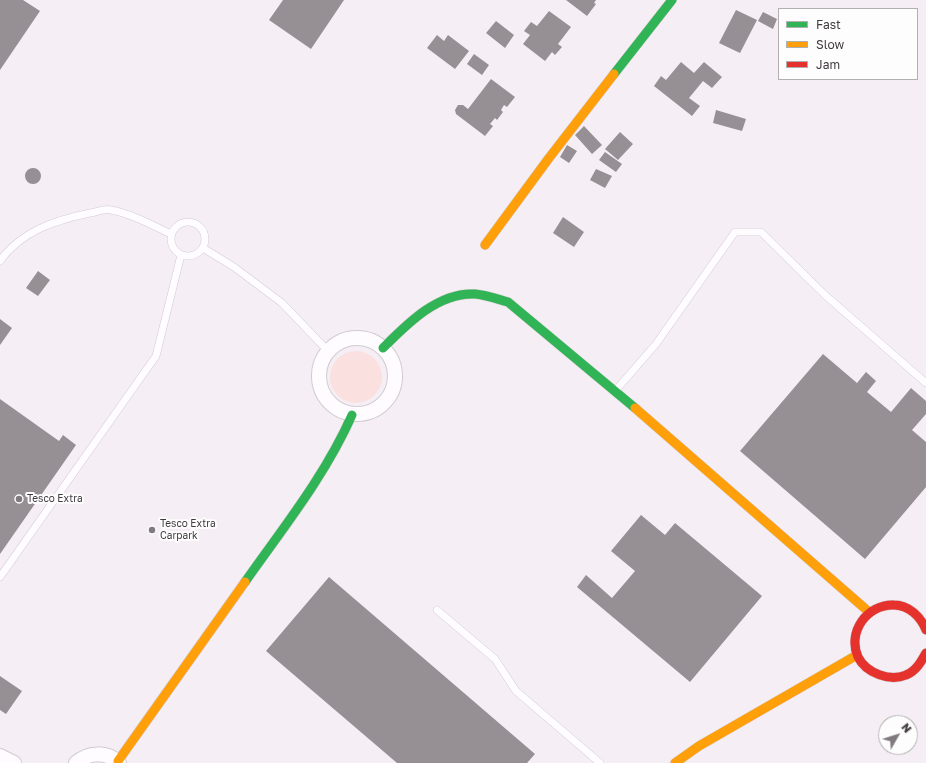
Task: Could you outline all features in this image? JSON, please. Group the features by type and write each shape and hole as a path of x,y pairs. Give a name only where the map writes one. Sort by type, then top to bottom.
{"street":[{"path":"485,245 549,158 672,0"},
{"path":"383,348 407,326 443,301 467,294 487,295 508,302 615,391 869,612"},
{"path":"351,338 368,339 383,348 394,365 395,382 390,397 376,410 364,414 352,415 338,410 326,399 320,386 318,373 322,360 328,350 339,342 351,338"},
{"path":"76,763 80,758 91,754 100,754 110,757 118,762 312,488 339,444 352,415"},
{"path":"925,624 912,611 901,606 882,606 869,612 859,624 855,644 857,655 868,670 884,677 899,678 914,671 925,658"},
{"path":"675,763 699,746 857,655"},
{"path":"0,756 14,763"}],"lane":[{"path":"0,261 8,249 39,228 68,218 110,209 142,220 171,234"},
{"path":"194,222 199,225 205,234 206,240 203,248 194,256 181,255 172,245 171,234 176,226 181,223 194,222"},
{"path":"615,391 656,344 735,232 761,232 825,295 926,383"},
{"path":"203,248 234,267 282,303 328,350"},
{"path":"0,577 156,356 181,255"},
{"path":"437,610 495,659 516,691 600,763"}],"shaded area":[{"path":"356,351 370,355 378,363 382,377 378,391 370,399 356,403 342,399 334,391 330,377 334,363 342,355"}],"building":[{"path":"0,0 23,0 40,11 0,70"},
{"path":"283,0 344,0 311,49 269,20"},
{"path":"566,0 596,0 594,3 596,4 587,16"},
{"path":"736,10 757,20 740,53 719,43"},
{"path":"549,11 571,27 558,44 562,47 555,55 552,52 545,61 523,44 530,35 524,31 531,22 537,26"},
{"path":"763,12 777,19 773,29 758,21"},
{"path":"496,21 514,35 505,48 486,33"},
{"path":"437,35 444,41 448,35 469,51 455,69 427,48"},
{"path":"474,54 489,65 482,75 467,64"},
{"path":"681,62 694,73 704,62 722,77 712,88 703,81 689,98 700,106 692,116 654,86 661,76 666,80"},
{"path":"491,79 515,97 507,107 504,105 501,110 503,112 497,120 495,118 490,124 493,126 485,136 456,114 455,110 458,105 463,105 468,109"},
{"path":"716,110 746,119 742,131 713,123"},
{"path":"584,126 602,145 592,154 575,135"},
{"path":"620,132 633,144 618,160 605,149"},
{"path":"567,145 577,151 569,163 560,157"},
{"path":"605,152 622,164 616,172 599,160"},
{"path":"33,168 40,173 41,176 36,183 33,184 26,179 25,176 30,169"},
{"path":"596,169 612,176 605,188 590,180"},
{"path":"563,217 584,232 574,247 553,233"},
{"path":"38,271 50,280 38,296 26,288"},
{"path":"0,319 12,328 0,345"},
{"path":"823,354 857,383 866,372 876,381 867,392 891,412 911,388 926,401 926,414 912,430 926,442 926,487 865,559 740,451"},
{"name":"Tesco Extra","path":"0,399 59,441 63,435 76,445 0,554"},
{"path":"641,515 665,535 675,523 762,596 690,682 577,587 586,575 612,598 635,571 611,551"},
{"path":"329,577 535,754 527,763 397,763 266,651"},
{"path":"0,676 22,691 6,714 0,710"}],"traffic: fast":[{"path":"614,74 672,0"},
{"path":"383,348 402,329 424,311 436,304 448,298 461,295 475,294 487,296 508,302 635,408"},
{"path":"245,582 303,501 329,459 352,415"}],"traffic: slow":[{"path":"485,245 549,158 614,74"},
{"path":"635,408 869,612"},
{"path":"118,761 245,582"},
{"path":"675,763 699,746 857,655"}],"traffic: jam":[{"path":"926,630 918,616 909,609 894,605 884,606 875,609 868,614 857,629 855,638 855,648 862,663 872,672 886,677 900,677 910,673 918,666 926,653"}],"place":[{"name":"Tesco Extra","path":"19,499"},
{"name":"Tesco Extra Carpark","path":"152,530"}]}
